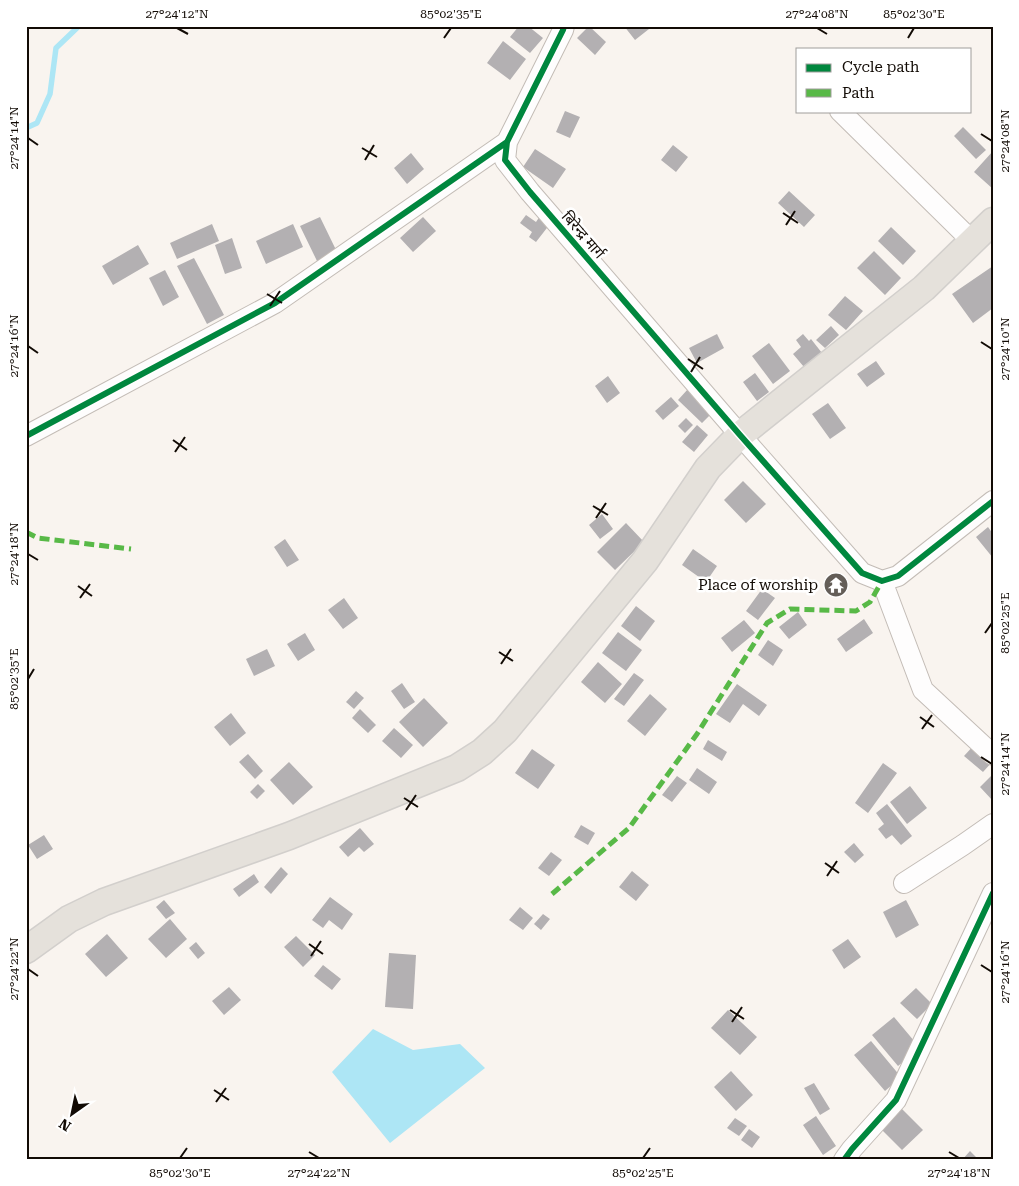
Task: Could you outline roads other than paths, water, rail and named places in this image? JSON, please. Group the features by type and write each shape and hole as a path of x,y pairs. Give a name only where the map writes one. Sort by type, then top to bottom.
{"main road":[{"path":"26,950 69,920 104,902 289,836 457,768 482,752 505,731 645,560 708,468 740,435 924,288 993,221"}],"street":[{"path":"26,436 275,303 507,142 564,26"},
{"path":"841,112 972,241"},
{"name":"बिरेन्द्र मार्ग","path":"507,142 505,160 530,192 862,573 882,581"},
{"path":"993,501 898,576 882,581 923,690 993,755"},
{"path":"904,883 993,824"},
{"path":"844,1160 896,1100 993,893"}],"water":[{"path":"373,1029 413,1050 460,1044 485,1068 390,1143 332,1072"}],"waterway":[{"path":"26,128 37,123 50,94 56,48 79,26"}],"place":[{"name":"Place of worship","path":"836,585"}]}
